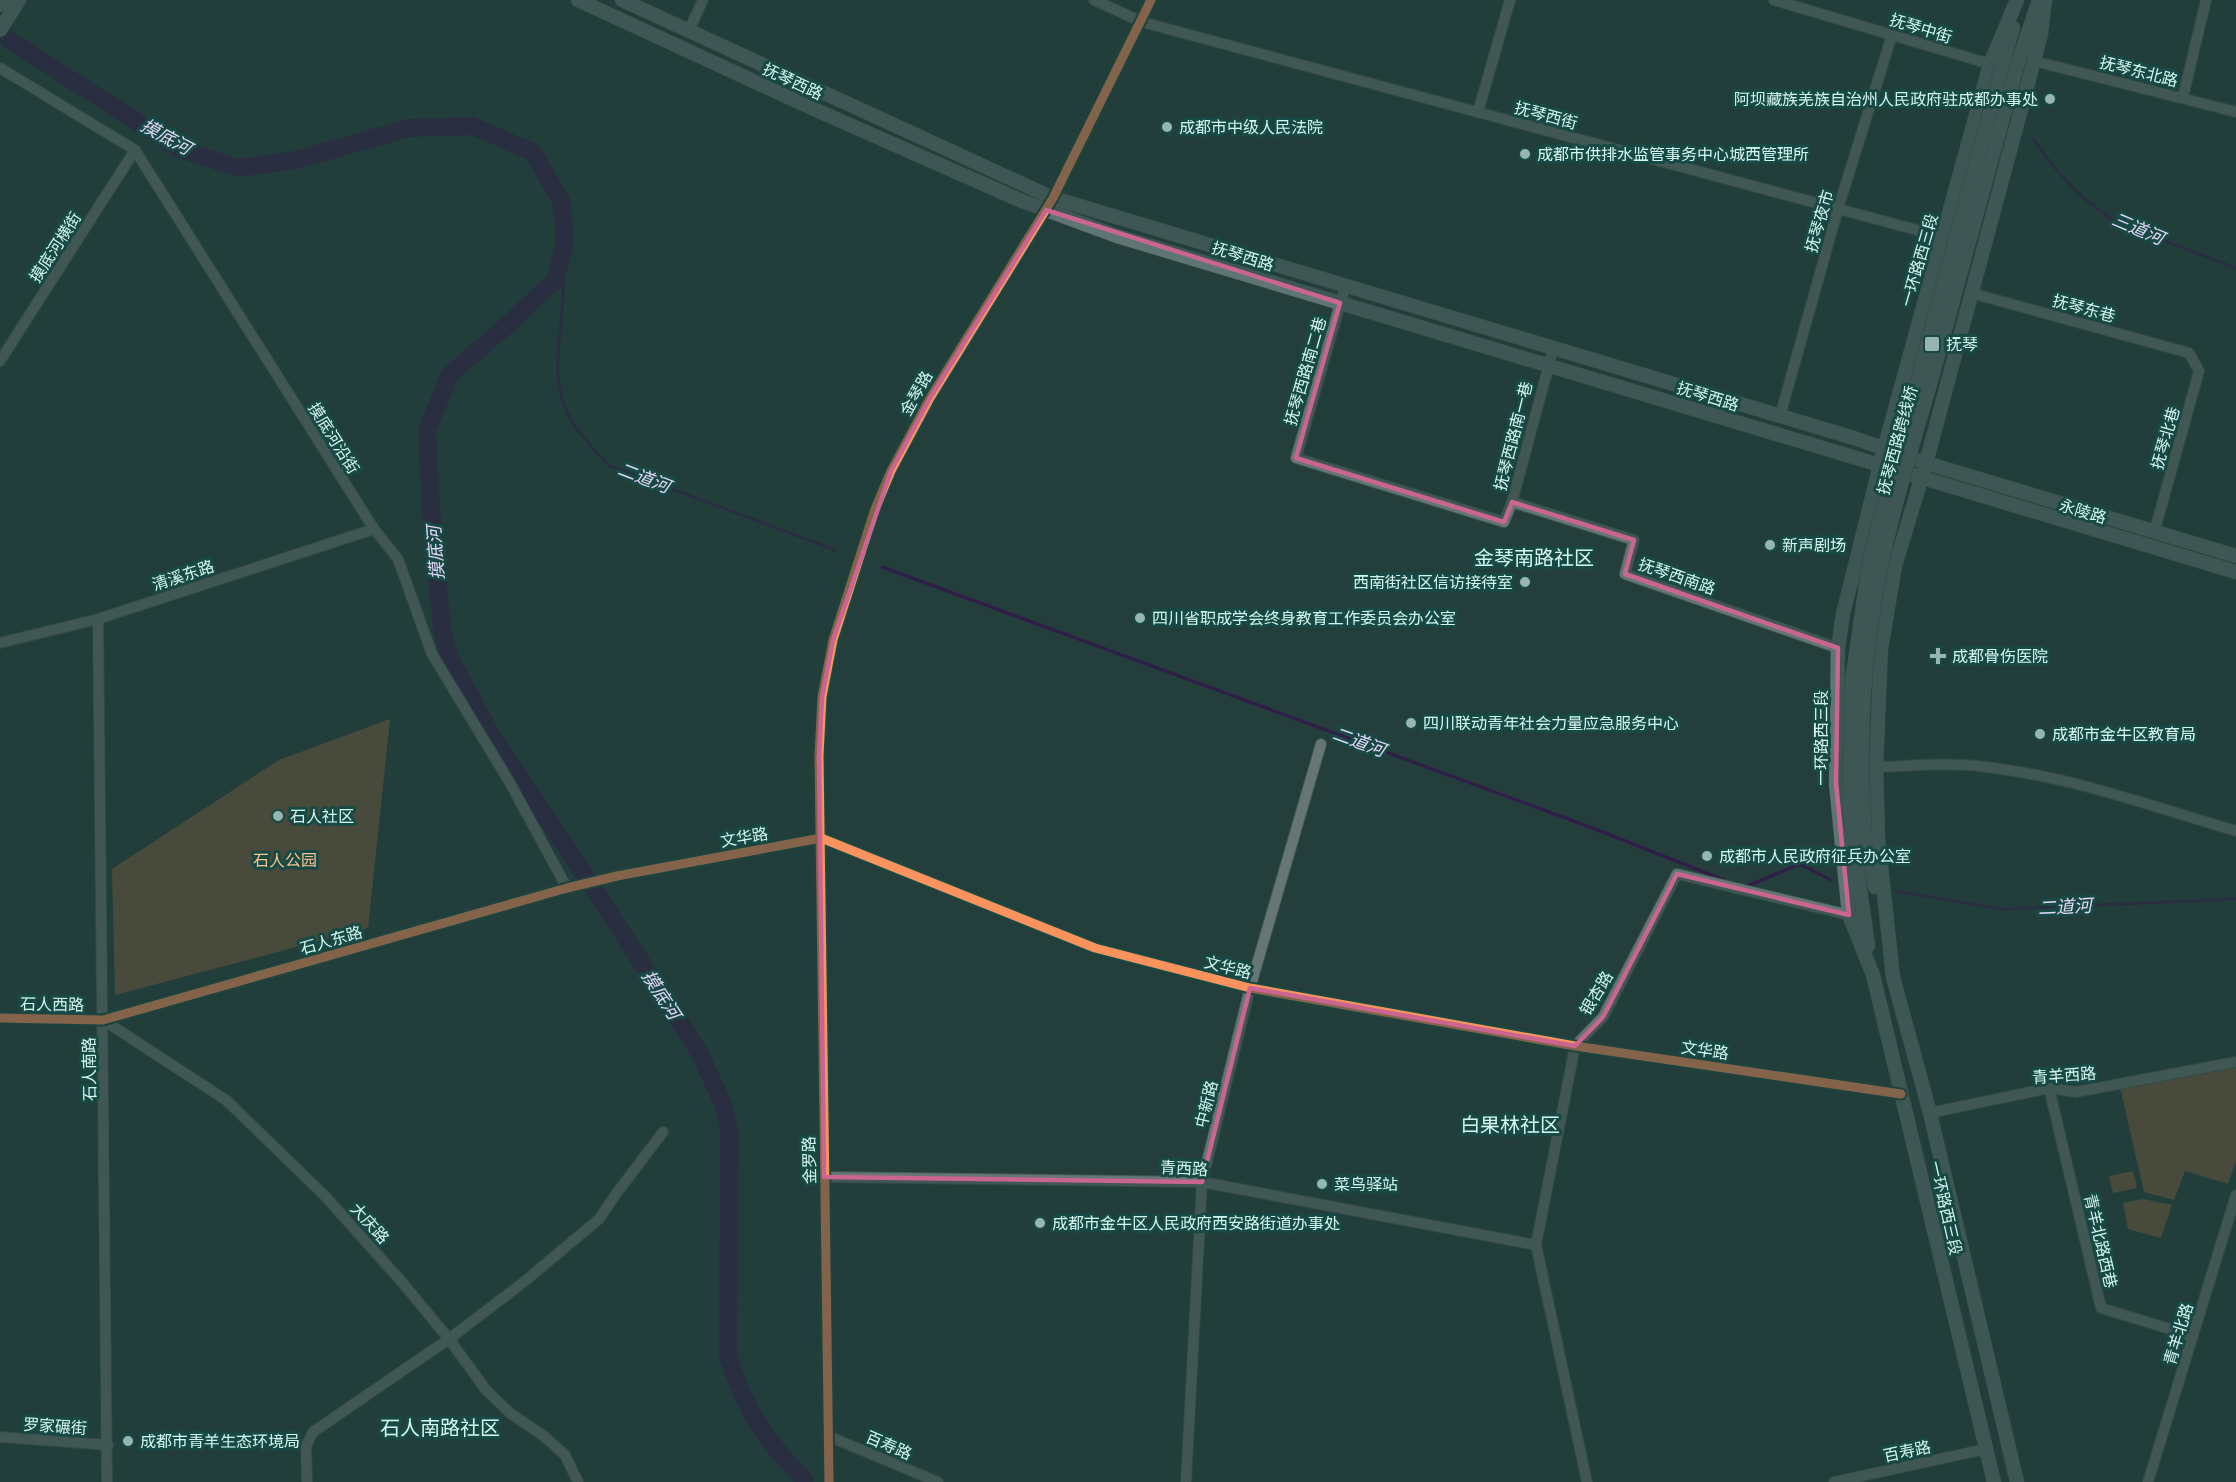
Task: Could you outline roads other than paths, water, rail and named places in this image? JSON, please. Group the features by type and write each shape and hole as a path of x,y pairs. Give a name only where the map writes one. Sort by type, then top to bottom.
{"highway":[{"path":"0,4 3,0"}],"main road":[{"path":"0,30 19,0"},
{"name":"抚琴西路","path":"578,0 816,110 1050,204 1780,416 1926,463"},
{"name":"抚琴西路","path":"622,0 1117,236 1342,298 1922,479"},
{"path":"1997,64 2019,0"},
{"name":"抚琴西路跨线桥","path":"1858,832 1868,658 1879,576 2018,63 2039,0"},
{"name":"一环路西三段","path":"2017,1482 1930,1113 1893,977 1878,838 1875,767 1881,649 1895,566 1922,479 2034,61 2041,34 2045,0"},
{"name":"一环路西三段","path":"1994,1482 1873,975 1848,915 1836,783 1839,648 1844,614 1884,449 1943,237 1997,64"},
{"name":"抚琴西路跨线桥","path":"1858,832 1849,793 1852,681 1870,557 1997,64"},
{"name":"永陵路","path":"1926,463 2236,556"},
{"name":"永陵路","path":"1922,479 2236,572"},
{"path":"1858,832 1862,913 1873,975"},
{"path":"1858,832 1893,977"}],"street":[{"path":"689,30 703,0"},
{"name":"抚琴西街","path":"1094,0 1142,22 1943,237"},
{"name":"金琴路","path":"821,838 819,756 822,697 833,640 875,509 891,471 930,398 1050,204 1151,0"},
{"path":"1478,112 1510,0"},
{"name":"抚琴中街","path":"1774,0 1997,64"},
{"path":"2183,97 2206,0"},
{"name":"抚琴夜市","path":"1780,416 1838,209 1892,35"},
{"name":"抚琴东北路","path":"2034,61 2236,112"},
{"name":"摸底河沿街","path":"0,68 135,150 374,529 398,559 432,654 510,783 567,888"},
{"name":"摸底河横街","path":"0,361 135,150"},
{"name":"抚琴东巷","path":"1971,293 2189,352"},
{"name":"抚琴西路南二巷","path":"1342,298 1296,458 1504,522"},
{"name":"抚琴北巷","path":"2154,533 2199,371 2189,352"},
{"name":"抚琴西路南一巷","path":"1504,522 1512,502 1549,361"},
{"name":"抚琴西南路","path":"1512,502 1634,540 1625,574 1839,648"},
{"name":"清溪东路","path":"0,643 98,619 374,529"},
{"name":"石人南路","path":"98,619 107,1482"},
{"name":"中新路","path":"1186,1482 1202,1182 1250,988 1321,744"},
{"path":"1875,767 1983,766 2060,779 2236,831"},
{"name":"文华路","path":"567,888 617,876 821,838 1095,948 1250,988 1575,1046 1901,1095"},
{"name":"金罗路","path":"821,838 829,1482"},
{"name":"银杏路","path":"1575,1046 1603,1017 1677,874 1848,915"},
{"name":"石人东路","path":"103,1020 567,888"},
{"name":"石人西路","path":"0,1018 103,1020"},
{"name":"大庆路","path":"103,1020 226,1100 325,1196 401,1281 449,1339 486,1390 510,1413 545,1437 565,1455 578,1482"},
{"path":"1575,1046 1536,1245 1587,1482"},
{"name":"青羊西路","path":"1930,1113 2049,1088 2076,1092 2236,1062"},
{"name":"青羊北路西巷","path":"2049,1088 2101,1308 2193,1335"},
{"path":"307,1482 306,1446 313,1432 449,1339 525,1281 599,1219 663,1132"},
{"name":"青西路","path":"824,1177 1202,1182 1536,1245"},
{"name":"青羊北路","path":"2148,1482 2236,1195"},
{"name":"百寿路","path":"828,1436 938,1482"},
{"name":"罗家碾街","path":"0,1437 108,1445"},
{"name":"百寿路","path":"1834,1482 1986,1449"}],"waterway":[{"name":"摸底河","path":"9,40 180,149 238,168 296,160 409,128 472,126 533,152 562,203 565,244 555,280 502,330 450,374 427,431 431,509 442,630 450,658 493,738 699,1052 724,1106 729,1131 728,1356 749,1409 778,1451 805,1480"},
{"name":"三道河","path":"2033,139 2054,167 2079,194 2113,221 2236,268"},
{"name":"二道河","path":"565,244 558,376 568,414 592,447 608,465 835,550"},
{"name":"二道河","path":"882,567 1590,827 1724,880"},
{"name":"二道河","path":"1747,886 1800,864 1831,880"},
{"name":"二道河","path":"1896,891 2001,909 2236,899"}],"place":[{"name":"阿坝藏族羌族自治州人民政府驻成都办事处","path":"2050,99"},
{"name":"成都市中级人民法院","path":"1167,127"},
{"name":"成都市供排水监管事务中心城西管理所","path":"1525,154"},
{"name":"抚琴","path":"1932,344"},
{"name":"新声剧场","path":"1770,545"},
{"name":"西南街社区信访接待室","path":"1525,582"},
{"name":"四川省职成学会终身教育工作委员会办公室","path":"1140,618"},
{"name":"成都骨伤医院","path":"1938,656"},
{"name":"四川联动青年社会力量应急服务中心","path":"1411,723"},
{"name":"成都市金牛区教育局","path":"2040,734"},
{"name":"石人社区","path":"278,816"},
{"name":"成都市人民政府征兵办公室","path":"1707,856"},
{"name":"菜鸟驿站","path":"1322,1184"},
{"name":"成都市金牛区人民政府西安路街道办事处","path":"1040,1223"},
{"name":"成都市青羊生态环境局","path":"128,1441"}],"district":[{"name":"金琴南路社区","path":"1534,558"},
{"name":"白果林社区","path":"1510,1125"},
{"name":"石人南路社区","path":"440,1428"}],"park label":[{"name":"石人公园","path":"285,860"}]}
